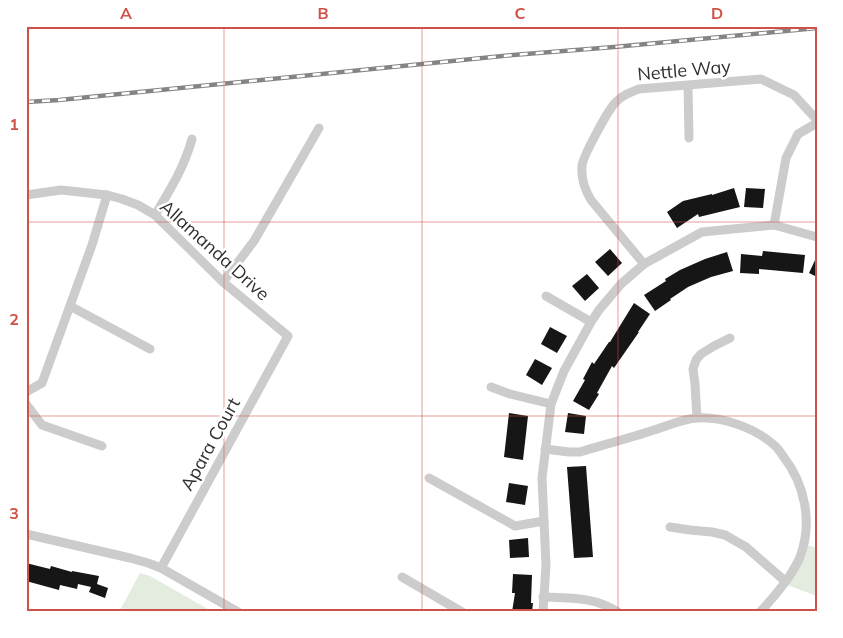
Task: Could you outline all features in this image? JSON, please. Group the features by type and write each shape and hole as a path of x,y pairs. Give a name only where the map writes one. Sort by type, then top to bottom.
{"street":[{"name":"Nettle Way","path":"644,264 591,200 582,177 582,162 615,102 630,92 639,89 761,80 794,95 817,121"},
{"path":"688,86 689,138"},
{"path":"774,225 786,158 798,134 817,121"},
{"path":"223,282 254,241 319,128"},
{"path":"155,215 180,172 192,139"},
{"name":"Allamanda Drive","path":"26,195 61,190 106,195 138,205 155,215 223,282 288,336"},
{"path":"26,392 42,382 92,245 106,195"},
{"path":"542,612 546,565 542,478 551,404 564,371 591,322 610,296 644,264 702,232 774,225 817,237"},
{"path":"546,296 591,322"},
{"path":"70,306 150,349"},
{"name":"Apara Court","path":"161,568 288,336"},
{"path":"697,418 693,369 696,360 707,350 730,338"},
{"path":"491,387 510,394 551,404"},
{"path":"26,404 42,425 102,446"},
{"path":"545,449 580,452 674,423 697,418 720,420 740,425 760,434 775,446 788,462 795,475 802,492 806,524 800,556 793,570 760,612"},
{"path":"429,478 515,526 544,521"},
{"path":"670,527 712,532 736,540 785,581"},
{"path":"26,534 148,563 161,568 238,612"},
{"path":"402,577 462,612"},
{"path":"544,597 577,598 596,601 608,605 618,612"}],"shaded area":[{"path":"804,544 817,548 817,596 782,583"},
{"path":"140,573 150,576 213,612 119,612"}],"building":[{"path":"734,188 740,207 699,217 698,214 677,228 667,212 683,201"},
{"path":"746,188 765,189 763,208 744,207"},
{"path":"610,249 622,263 608,276 595,262"},
{"path":"763,251 805,255 803,273 759,269 759,274 740,273 741,254 762,256"},
{"path":"727,252 733,271 711,277 688,287 655,311 644,295 680,270"},
{"path":"817,256 817,277 809,273"},
{"path":"587,274 599,288 585,301 572,286"},
{"path":"634,303 650,314 614,368 612,366 589,410 573,401 585,380 583,379 592,362 594,364 610,342"},
{"path":"550,327 567,336 557,353 541,344"},
{"path":"535,359 552,368 542,385 526,375"},
{"path":"509,413 528,416 523,460 504,457"},
{"path":"568,413 586,416 584,434 565,432"},
{"path":"586,466 593,557 574,558 567,467"},
{"path":"509,483 528,486 525,505 506,502"},
{"path":"528,538 529,557 510,558 509,540"},
{"path":"26,563 50,569 51,566 72,572 99,576 97,584 108,588 105,598 89,592 91,587 78,584 77,589 60,585 59,590 26,581"},
{"path":"513,574 532,575 532,612 512,612 515,593 512,593"}],"railway":[{"path":"26,102 817,28"}]}
